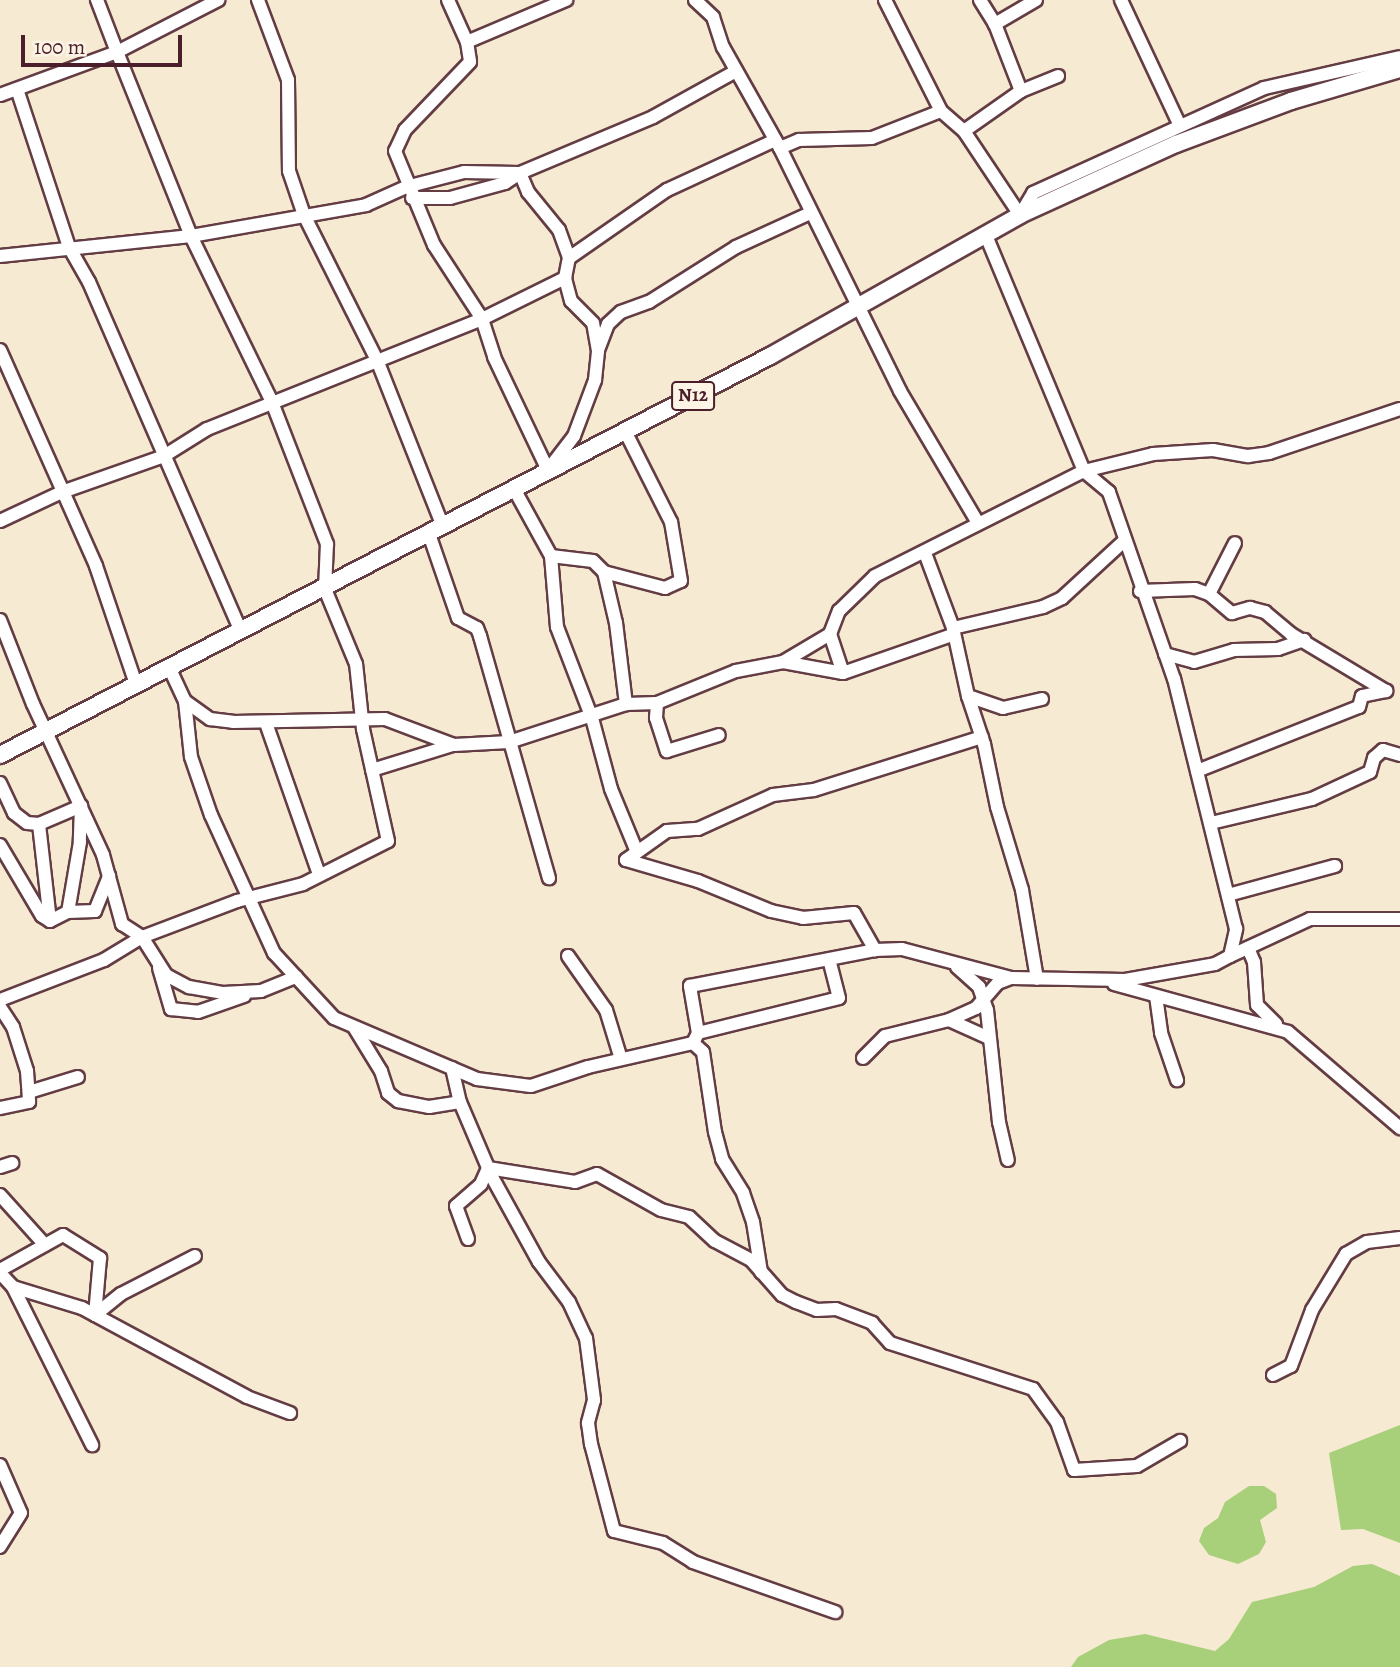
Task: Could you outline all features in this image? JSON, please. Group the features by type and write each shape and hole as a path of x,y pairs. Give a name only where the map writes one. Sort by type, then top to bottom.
{"main road":[{"name":"N12","path":"0,755 325,589 435,527 625,431 858,307 1020,215 1176,144 1291,101 1400,69"}],"street":[{"path":"0,1000 104,960 142,937 250,897 303,884 318,874 388,841 361,719 356,664 325,589 327,544 272,402 191,236 97,0"},
{"path":"0,95 117,52 218,0"},
{"path":"258,0 288,80 289,171 304,215 377,359 435,527 458,618 477,628 480,636 549,878"},
{"path":"448,0 467,42 470,62 464,74 438,92 405,130 395,150 409,193 434,245 482,319 494,357 548,470 574,436 595,380 598,351 608,324 621,312 649,302 736,247 808,214"},
{"path":"467,42 566,0"},
{"path":"695,0 713,16 736,71 777,144 808,214 833,252 900,391 978,523"},
{"path":"885,0 941,111 964,131 1020,215 1033,193 1264,88 1400,57"},
{"path":"980,0 995,24 1021,91"},
{"path":"995,24 1036,0"},
{"path":"1121,0 1146,62 1180,126"},
{"path":"409,193 450,198 505,183 520,173 641,122 736,71"},
{"path":"964,131 1021,91 1058,76"},
{"path":"17,89 69,247 89,282 242,631"},
{"path":"569,258 667,190 777,144 800,140 872,138 941,111"},
{"path":"0,256 191,236 366,205 409,193 464,172 520,173"},
{"path":"520,173 528,192 559,230 569,258 565,278 571,301 593,323 598,351"},
{"path":"986,235 1084,471 1109,492 1140,591 1165,654 1211,823 1236,929 1230,956"},
{"path":"0,521 62,492 164,456 207,429 272,402 326,384 377,359 482,319 565,278"},
{"path":"0,350 96,566 136,684"},
{"path":"372,770 454,745 509,742 592,718 626,704 657,703 736,671 783,662 830,634 839,611 855,591 876,576 1084,471 1153,454 1213,450 1248,456 1269,453 1400,409"},
{"path":"551,556 593,561 604,572 665,588 681,581 671,522 625,431"},
{"path":"513,487 551,556 557,627 592,718 611,789 637,852"},
{"path":"783,662 843,673 953,632 1043,607 1062,598 1124,541"},
{"path":"1209,594 1235,543"},
{"path":"925,553 953,632 968,696 982,737 1022,890 1037,979"},
{"path":"604,572 616,623 626,704"},
{"path":"1140,591 1195,589 1209,594 1232,613 1250,608 1265,612 1304,640 1386,691 1362,696 1359,707 1197,771"},
{"path":"0,620 81,806 109,876 122,924 142,937 166,975 189,987 223,993 261,991"},
{"path":"830,634 843,673"},
{"path":"1165,654 1194,662 1234,650 1278,649 1304,640"},
{"path":"169,667 185,701 191,757 211,815 274,953 334,1018 354,1027 477,1079 531,1086 839,998 830,959"},
{"path":"968,696 1003,708 1042,699"},
{"path":"185,701 210,719 266,723 385,719 454,745"},
{"path":"657,703 656,718 667,751 719,735"},
{"path":"266,723 318,874"},
{"path":"875,950 854,913 803,918 771,911 687,877 626,860 667,831 698,829 773,795 814,790 982,737"},
{"path":"1211,823 1312,799 1370,772 1374,758 1383,750 1400,755"},
{"path":"0,783 15,813 27,823 39,824 81,806"},
{"path":"68,912 81,806"},
{"path":"39,824 50,921"},
{"path":"0,845 43,916 50,921"},
{"path":"1228,895 1335,866"},
{"path":"50,921 68,912 95,911 109,876"},
{"path":"761,1272 753,1222 743,1193 722,1158 715,1132 703,1052 695,1038 690,986 875,950 902,949 1012,978 1104,981 1215,964 1310,919 1400,919"},
{"path":"1248,948 1254,962 1257,1005 1265,1017 1288,1032 1400,1128"},
{"path":"568,956 606,1010 621,1059"},
{"path":"158,961 171,1009 198,1012 296,977"},
{"path":"956,965 983,996 987,1037 1008,1160"},
{"path":"863,1058 886,1037 949,1020 976,1008 983,996 1012,978"},
{"path":"1104,981 1288,1032"},
{"path":"1156,996 1161,1033 1177,1080"},
{"path":"0,1007 13,1027 27,1071 29,1092 29,1101 0,1108"},
{"path":"949,1020 987,1037"},
{"path":"354,1027 381,1071 388,1093 398,1101 429,1107 460,1102"},
{"path":"452,1069 460,1102 488,1167 539,1262 569,1302 586,1338 594,1400 588,1423 591,1444 614,1531 663,1543 694,1562 835,1612"},
{"path":"29,1092 78,1077"},
{"path":"488,1167 575,1182 597,1174 661,1210 689,1217 715,1241 742,1253 782,1295 807,1308 836,1309 872,1323 890,1343 1033,1389 1057,1422 1074,1470 1137,1466 1180,1441"},
{"path":"468,1239 456,1206 481,1184 488,1167"},
{"path":"0,1195 45,1245"},
{"path":"92,1445 13,1287 0,1271 63,1235 100,1258 95,1315"},
{"path":"1273,1375 1291,1366 1312,1310 1346,1254 1367,1242 1400,1238"},
{"path":"95,1315 121,1294 195,1256"},
{"path":"13,1287 95,1315 247,1397 290,1413"},
{"path":"0,1465 21,1513 0,1547"}],"green space":[{"path":"1400,1425 1400,1543 1363,1529 1341,1530 1329,1453"},
{"path":"1249,1486 1264,1486 1276,1494 1277,1508 1260,1520 1266,1542 1259,1554 1238,1564 1209,1555 1199,1541 1204,1528 1218,1518 1225,1502"},
{"path":"1372,1564 1400,1576 1400,1667 1071,1667 1078,1657 1109,1640 1145,1634 1215,1651 1229,1639 1252,1602 1314,1587 1353,1566"}]}
